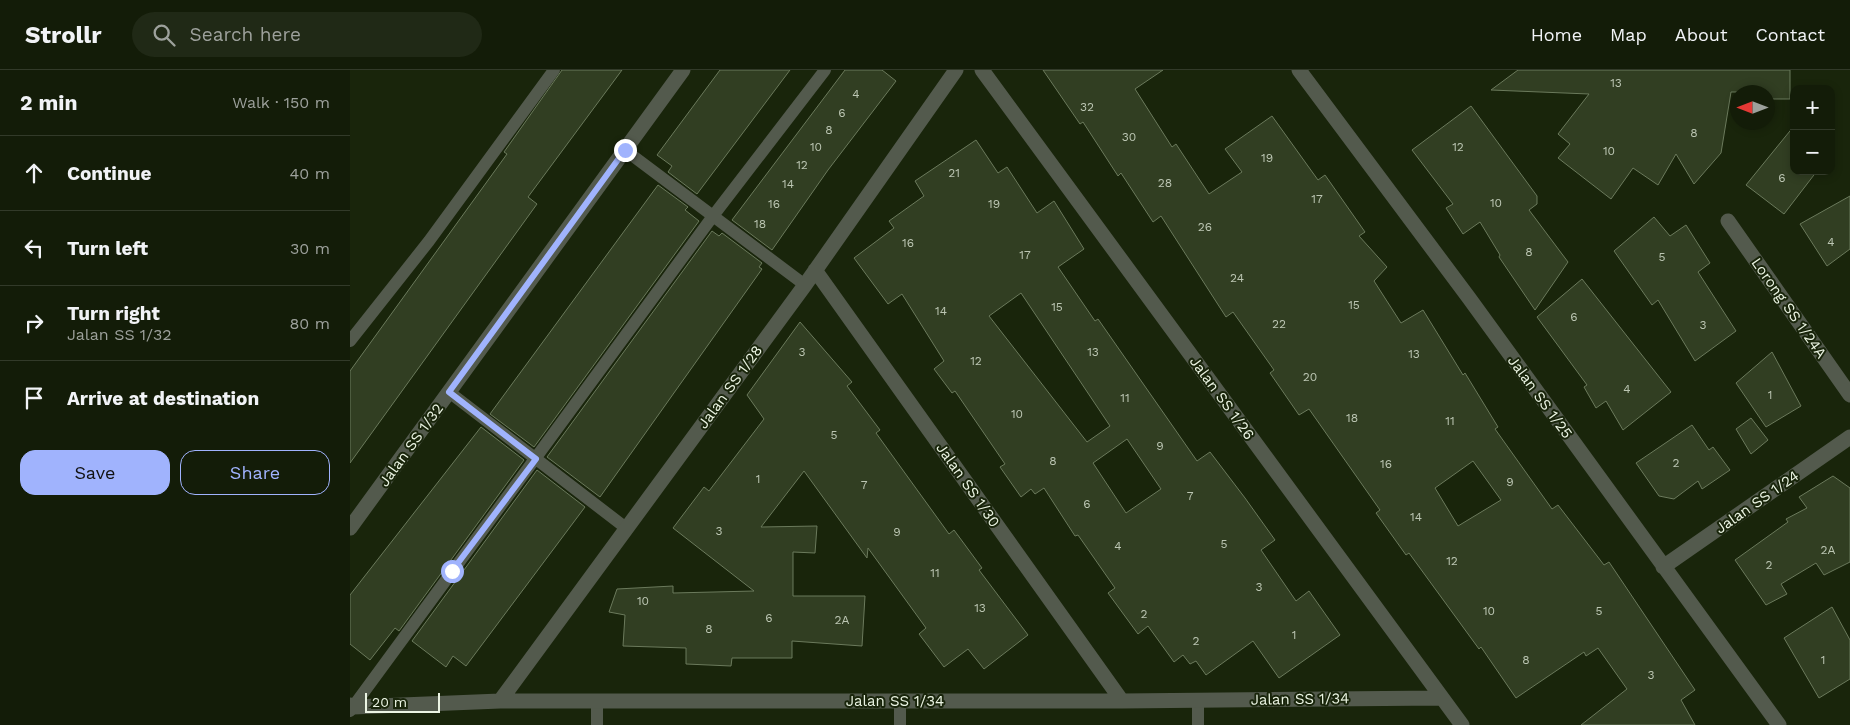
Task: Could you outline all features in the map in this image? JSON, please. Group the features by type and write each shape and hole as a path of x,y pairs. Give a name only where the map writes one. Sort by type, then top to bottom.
{"street":[{"name":"Jalan SS 1/32","path":"350,528 683,70"},
{"name":"Jalan SS 1/28","path":"500,700 815,270 956,70"},
{"name":"Jalan SS 1/26","path":"982,70 1462,725"},
{"name":"Jalan SS 1/25","path":"1300,70 1469,298 1779,725"},
{"name":"Lorong SS 1/24A","path":"1728,221 1850,395"},
{"name":"Jalan SS 1/30","path":"815,270 1122,701"},
{"name":"Jalan SS 1/24","path":"1663,567 1850,437"},
{"name":"Jalan SS 1/34","path":"351,708 500,700 1122,701 1441,698"}],"lane":[{"path":"350,341 429,242 554,70"},
{"path":"351,708 713,216 825,70"},
{"path":"625,150 804,285"},
{"path":"449,392 626,528"},
{"path":"596,725 597,700"},
{"path":"1198,700 1198,725"},
{"path":"900,701 900,725"}],"building":[{"path":"562,70 622,70 528,197 537,204 350,463 350,371 507,154 504,152"},
{"path":"720,70 790,70 697,194 668,172 672,166 657,155"},
{"path":"845,70 882,70 896,81 828,170 772,250 732,220"},
{"path":"1043,70 1163,70 1135,89 1172,147 1176,144 1209,194 1242,172 1225,149 1272,116 1318,180 1325,175 1365,232 1359,236 1387,267 1374,281 1401,323 1423,310 1498,427 1495,429 1552,509 1558,505 1604,565 1609,562 1695,690 1681,700 1695,725 1581,725 1627,689 1598,648 1586,656 1584,652 1516,698 1481,647 1479,649 1409,553 1406,555 1376,513 1380,510 1309,409 1299,415 1270,373 1274,370 1233,312 1226,317 1161,216 1153,222 1121,173 1118,176 1083,122 1080,124","holes":["1473,461 1501,500 1458,526 1435,488"]},
{"path":"1518,70 1790,70 1790,99 1775,99 1775,85 1730,85 1730,98 1721,153 1694,184 1676,154 1658,185 1633,168 1611,199 1558,158 1570,144 1558,134 1589,94 1491,90"},
{"path":"1471,106 1537,196 1537,204 1529,210 1568,262 1535,310 1499,257 1500,255 1480,222 1463,234 1446,208 1453,204 1412,150"},
{"path":"1790,131 1790,175 1814,175 1784,214 1746,185"},
{"path":"976,140 998,173 1007,167 1037,213 1054,201 1084,249 1058,267 1095,321 1098,319 1197,461 1210,452 1275,540 1261,550 1296,601 1309,591 1340,635 1279,678 1253,641 1206,675 1196,661 1190,664 1183,655 1174,662 1148,626 1138,634 1108,593 1115,588 1078,535 1075,536 1044,488 1035,494 1031,489 1021,497 1000,467 1005,464 955,391 952,393 934,369 944,361 902,294 888,304 854,258 894,228 889,221 924,196 915,181","holes":["1021,293 1110,426 1087,442 989,316","1127,439 1161,489 1126,513 1093,463"]},
{"path":"658,185 688,207 685,210 699,221 534,447 490,414"},
{"path":"1850,196 1850,249 1827,266 1800,224"},
{"path":"1654,217 1670,236 1686,225 1710,263 1698,272 1736,331 1695,361 1658,300 1652,305 1614,251"},
{"path":"712,231 719,236 722,233 762,263 759,267 762,269 600,497 547,457"},
{"path":"1582,279 1671,392 1623,430 1606,401 1596,408 1584,387 1587,385 1537,317"},
{"path":"800,322 852,382 847,386 880,430 876,433 949,534 954,530 982,568 979,570 1028,635 984,669 968,649 944,667 919,634 926,628 868,548 867,558 804,471 761,527 817,526 815,553 793,552 793,596 865,596 862,646 792,641 792,658 732,658 731,666 686,664 686,648 623,646 625,615 609,612 617,589 673,586 673,593 754,591 673,528 704,487 709,491 764,419 747,395"},
{"path":"1772,352 1801,406 1766,427 1736,383"},
{"path":"1751,418 1768,440 1751,454 1736,429"},
{"path":"1692,425 1709,450 1713,447 1730,470 1702,489 1698,481 1674,499 1659,496 1636,463"},
{"path":"481,427 524,460 399,631 395,628 370,660 350,644 350,595"},
{"path":"537,470 585,507 466,666 453,656 446,667 412,641"},
{"path":"1833,476 1850,488 1850,562 1824,575 1816,563 1781,584 1787,594 1766,605 1735,560 1788,522 1786,519 1807,508 1799,497"},
{"path":"1832,607 1850,640 1850,679 1819,698 1784,638"}],"route":[{"path":"452,571 536,459 449,392 625,150"}]}
